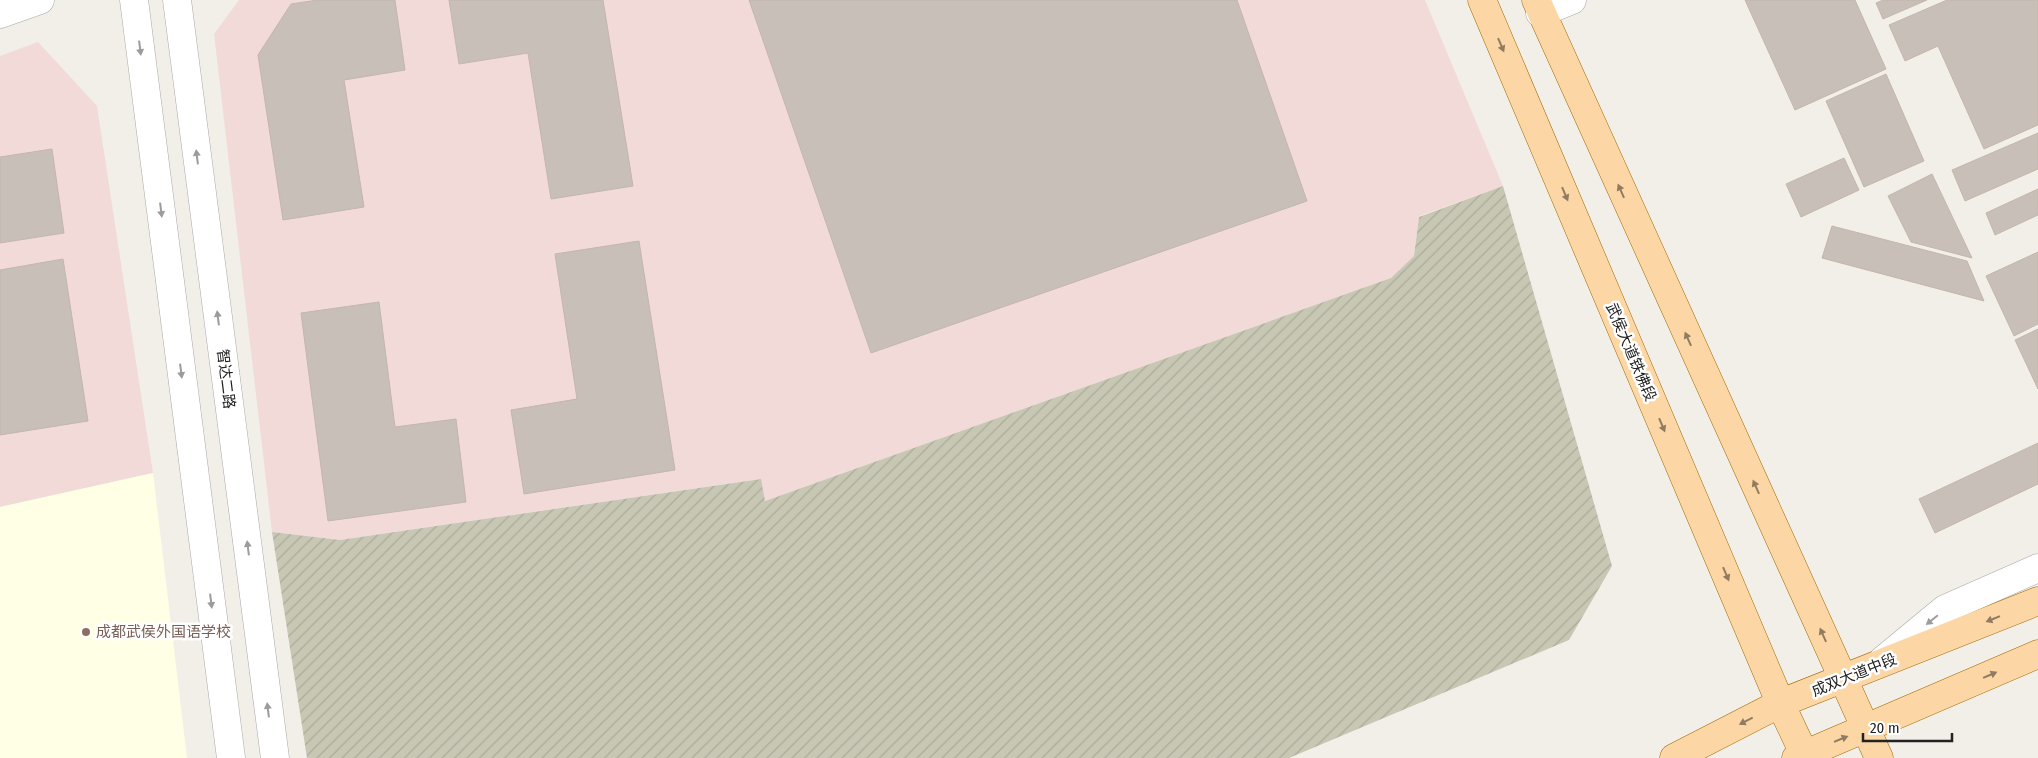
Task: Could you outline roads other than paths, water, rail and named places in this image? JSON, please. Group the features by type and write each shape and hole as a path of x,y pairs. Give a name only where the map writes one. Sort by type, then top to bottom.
{"main road":[{"name":"武侯大道铁佛段","path":"1482,0 1781,703 1802,757"},
{"path":"1538,6 1879,758"},
{"name":"成双大道中段","path":"1674,758 1781,703 2038,601"},
{"path":"1802,757 2038,654"}],"street":[{"path":"0,14 40,0"},
{"path":"134,0 231,758"},
{"name":"智达二路","path":"177,0 274,758"},
{"path":"1538,6 1572,0"},
{"path":"1875,666 1945,609 2038,568"}],"place":[{"name":"成都武侯外国语学校","path":"86,632"}]}
